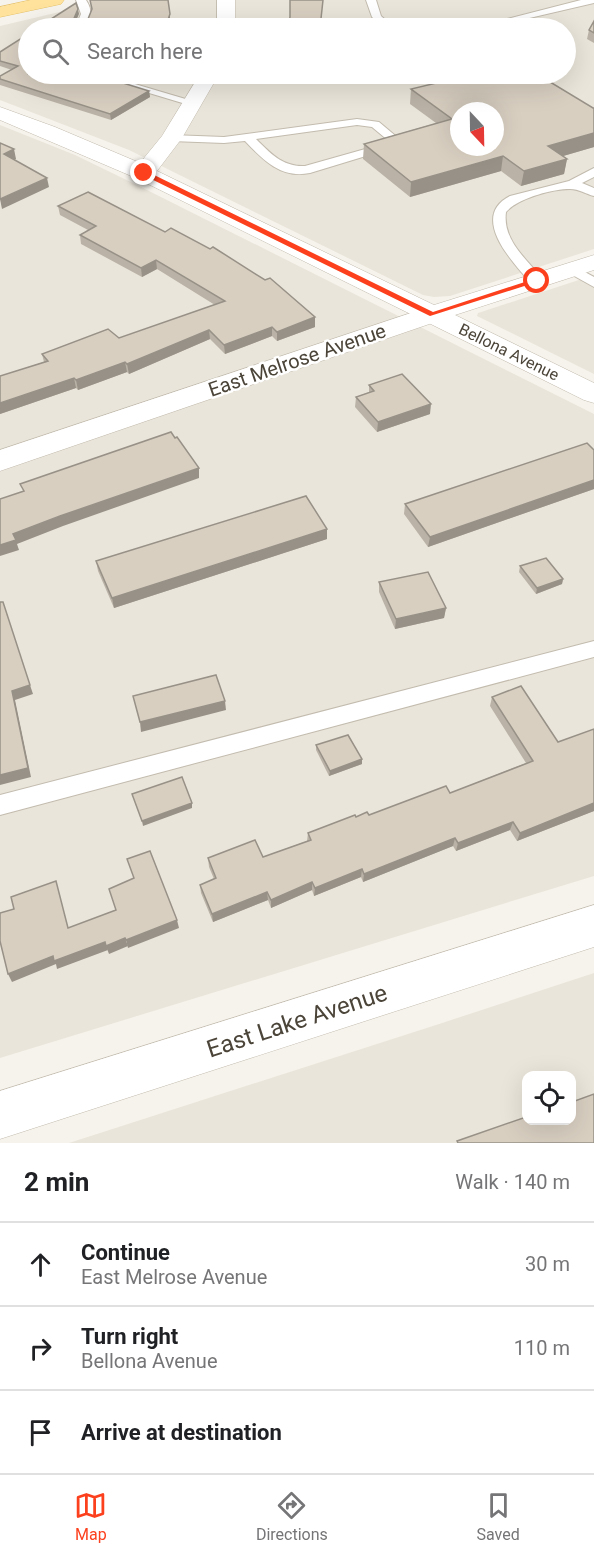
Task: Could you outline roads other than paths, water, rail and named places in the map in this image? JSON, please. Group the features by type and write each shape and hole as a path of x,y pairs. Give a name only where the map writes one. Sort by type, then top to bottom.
{"main road":[{"path":"0,12 56,0"}],"street":[{"path":"226,0 226,18"},
{"path":"144,173 171,138 203,84"},
{"name":"Bellona Avenue","path":"0,113 48,131 144,173 594,394"},
{"name":"East Melrose Avenue","path":"0,460 583,266"},
{"name":"East Lake Avenue","path":"0,1116 594,926"}],"lane":[{"path":"81,0 86,5 86,18"},
{"path":"371,0 377,18"},
{"path":"518,18 593,0"},
{"path":"126,84 193,103"},
{"path":"171,138 210,141 364,122 375,124 398,143 296,171 277,166 248,137"},
{"path":"537,281 516,259 502,236 499,217 506,203 527,194 574,183 594,172"},
{"path":"574,183 594,192"},
{"path":"583,266 594,283"},
{"path":"0,806 594,649"}]}
